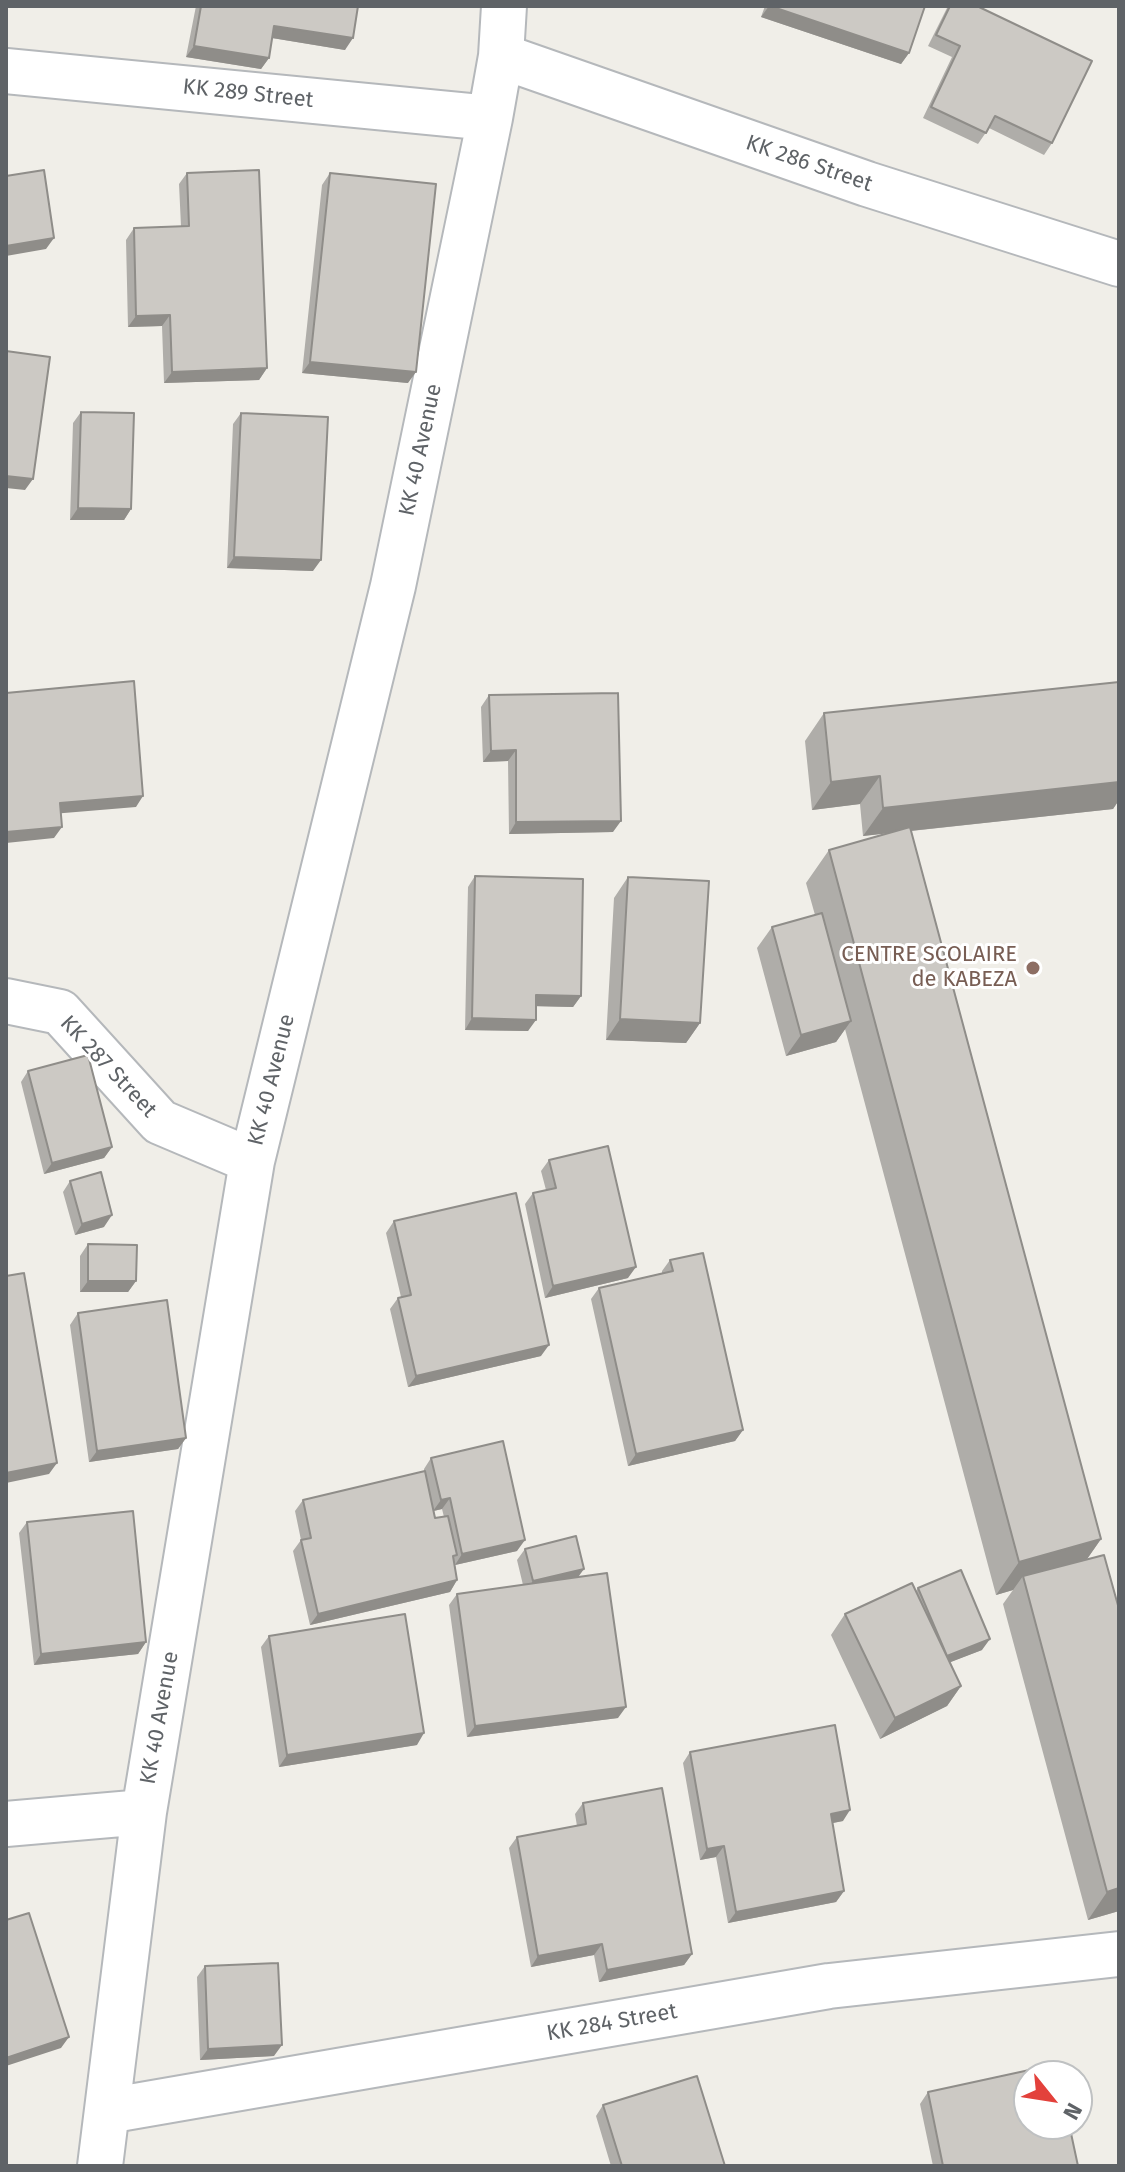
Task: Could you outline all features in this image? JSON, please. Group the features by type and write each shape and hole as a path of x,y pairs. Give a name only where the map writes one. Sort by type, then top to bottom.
{"street":[{"name":"KK 40 Avenue","path":"100,2166 144,1812 252,1161 393,586 490,118 501,56 504,6"},
{"name":"KK 286 Street","path":"501,56 867,184 1119,264"},
{"name":"KK 289 Street","path":"6,71 490,118"},
{"name":"KK 287 Street","path":"6,1001 60,1012 160,1122 252,1161"},
{"path":"6,1824 144,1812"},
{"name":"KK 284 Street","path":"107,2111 829,1986 1119,1954"}],"building":[{"path":"201,6 358,6 353,38 274,26 269,58 194,46"},
{"path":"770,6 925,6 909,53"},
{"path":"950,6 977,6 1092,61 1052,143 995,116 986,133 931,107 960,46 936,35"},
{"path":"44,170 54,238 6,246 6,176"},
{"path":"259,170 267,368 172,372 170,315 136,316 134,228 189,226 187,173"},
{"path":"330,173 436,184 416,372 310,362"},
{"path":"6,351 50,357 33,479 6,476"},
{"path":"81,412 134,413 131,509 78,508"},
{"path":"241,413 328,417 321,560 234,557"},
{"path":"134,681 143,796 60,803 62,827 6,832 6,693"},
{"path":"1119,682 1119,782 883,808 880,776 831,782 824,713"},
{"path":"618,693 621,821 516,822 516,750 491,751 489,695"},
{"path":"910,827 1101,1539 1019,1562 829,850"},
{"path":"475,876 583,879 581,996 536,995 536,1020 472,1018"},
{"path":"628,877 709,881 700,1023 620,1019"},
{"path":"822,913 851,1021 801,1035 772,927"},
{"path":"88,1055 112,1147 52,1163 28,1071"},
{"path":"608,1146 636,1267 553,1286 533,1193 556,1188 549,1160"},
{"path":"101,1172 112,1215 82,1224 70,1181"},
{"path":"516,1193 549,1345 416,1376 398,1298 411,1295 394,1221"},
{"path":"88,1244 137,1245 136,1281 88,1281"},
{"path":"703,1253 743,1430 636,1454 599,1288 673,1271 670,1260"},
{"path":"24,1273 57,1463 6,1473 6,1276"},
{"path":"167,1300 186,1438 97,1451 78,1313"},
{"path":"503,1441 525,1540 462,1554 450,1498 441,1500 431,1458"},
{"path":"425,1471 435,1518 448,1516 457,1555 453,1556 457,1580 318,1614 301,1540 311,1538 303,1500"},
{"path":"133,1511 146,1642 41,1654 27,1522"},
{"path":"576,1536 584,1569 533,1581 525,1549"},
{"path":"1104,1555 1119,1609 1119,1888 1107,1892 1023,1576"},
{"path":"961,1570 990,1639 947,1656 918,1588"},
{"path":"607,1573 626,1707 475,1726 457,1594"},
{"path":"912,1583 961,1686 895,1718 845,1614"},
{"path":"405,1614 424,1733 287,1755 269,1636"},
{"path":"835,1725 850,1810 831,1814 844,1891 736,1912 724,1846 707,1849 690,1752"},
{"path":"662,1788 692,1954 607,1970 602,1944 538,1956 517,1837 586,1824 583,1803"},
{"path":"29,1913 69,2037 6,2058 6,1920"},
{"path":"278,1963 282,2045 208,2049 205,1966"},
{"path":"1013,2074 1013,2140 1072,2140 1078,2166 943,2166 928,2092"},
{"path":"697,2076 725,2166 622,2166 603,2105"}],"place":[{"name":"CENTRE SCOLAIRE de KABEZA","path":"1033,968"}]}
